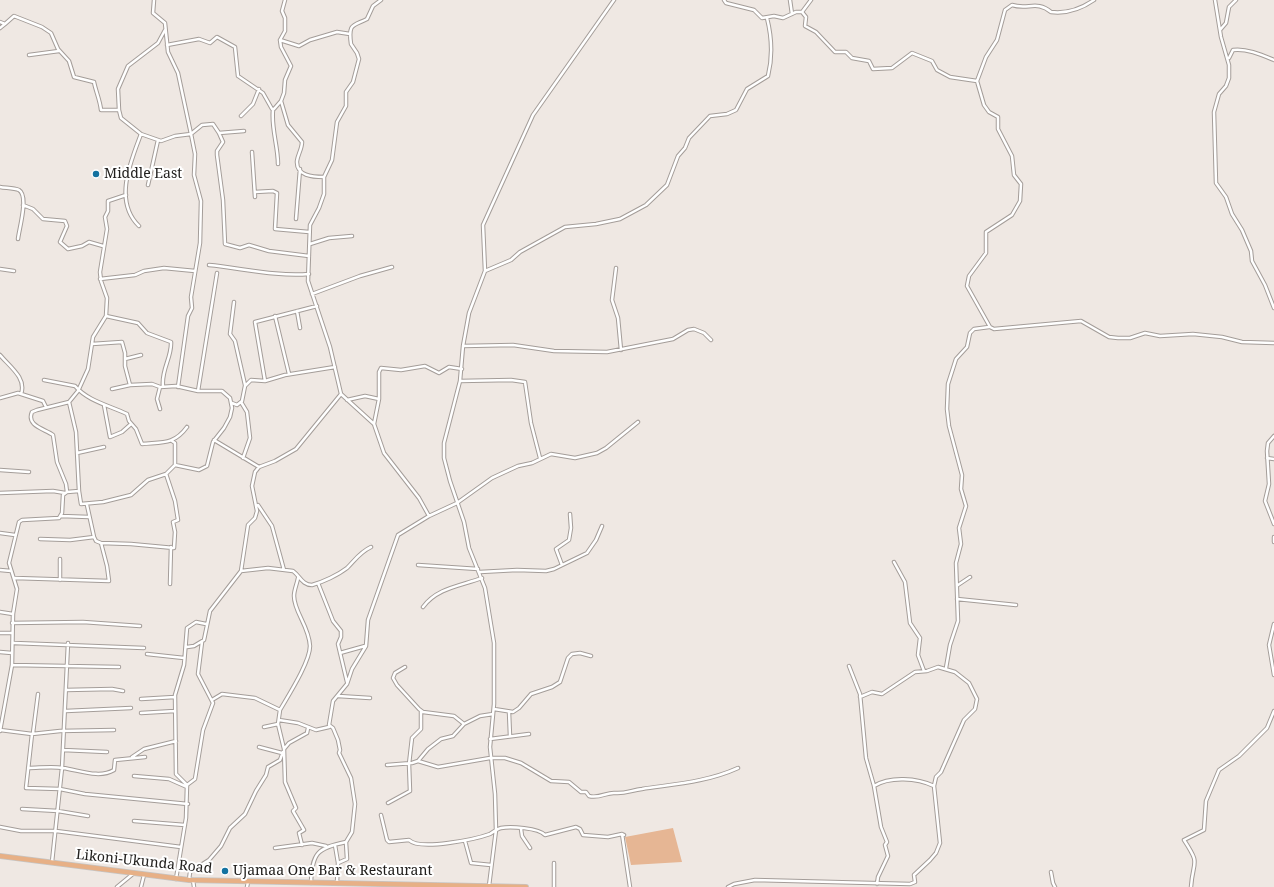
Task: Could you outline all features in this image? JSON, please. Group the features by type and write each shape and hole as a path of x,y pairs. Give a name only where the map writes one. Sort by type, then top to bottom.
{"highway":[{"name":"Likoni-Ukunda Road","path":"0,856 176,879 245,885 337,883 526,887"}],"street":[{"path":"154,0 154,14 164,21 168,52 178,73 195,154 194,175 201,201 200,243 191,297 192,308 188,316 178,386"},
{"path":"273,110 281,101 284,93 285,80 292,66 281,47 280,40 285,31 285,18 282,12 286,0"},
{"path":"374,424 341,394 335,367 312,294 309,274 309,232 311,221 319,208 324,194 324,178 332,160 337,122 346,106 346,92 353,82 359,59 357,53 351,46 350,34 353,25 367,19 374,5 381,0"},
{"path":"488,886 496,830 495,794 490,758 490,739 494,710 494,643 488,600 482,578 469,548 464,522 445,465 444,452 446,434 460,381 463,346 470,308 485,271 483,225 526,128 536,110 549,95 557,79 614,0"},
{"path":"724,0 726,2 754,10 762,18 774,16 783,18 802,12 811,0"},
{"path":"790,0 792,14"},
{"path":"990,327 969,290 967,282 972,271 986,253 986,232 1012,215 1020,201 1021,184 1014,175 1012,156 998,129 998,118 984,105 977,81 990,50 997,40 1004,10 1012,5 1019,7 1033,4 1046,6 1052,12 1068,12 1084,7 1094,0"},
{"path":"1215,0 1220,31 1228,58 1229,78 1226,86 1219,94 1214,112 1216,183 1226,197 1232,214 1242,230 1251,251 1252,261 1265,285 1274,308"},
{"path":"1220,31 1226,23 1229,7 1236,0"},
{"path":"802,12 806,17 805,26 816,32 835,52 846,52 852,58 869,61 873,69 892,68 912,53 932,61 938,70 950,77 977,81"},
{"path":"0,28 14,16 42,27 51,33 60,51 69,60 74,77 94,82 96,91 101,100 101,110 119,110"},
{"path":"485,271 511,260 520,252 565,227 596,224 625,218 654,199 667,185 678,156 685,148 689,138 710,116 727,114 736,110 747,89 768,76 772,57 772,40 767,18"},
{"path":"0,22 5,24"},
{"path":"165,29 158,43 128,66 118,89 121,118 141,134 164,141 175,136 191,134 202,125 213,124 223,142 217,151 217,155 223,200 225,244 240,248 249,245 269,251 309,256"},
{"path":"280,40 299,46 310,40 337,32 350,34"},
{"path":"167,45 199,39 210,43 218,37 235,47 236,73 239,78 259,89 273,110 272,120 277,145 278,164"},
{"path":"1228,58 1233,50 1237,49 1255,52 1274,60"},
{"path":"29,55 60,51"},
{"path":"242,116 253,104 259,89"},
{"path":"281,101 288,125 303,144 297,160 300,169 296,219"},
{"path":"219,133 244,131"},
{"path":"139,226 135,222 129,210 125,182 128,168 141,134"},
{"path":"148,186 158,140"},
{"path":"252,152 255,197"},
{"path":"300,169 307,176 324,178"},
{"path":"0,187 19,190 22,195 23,205 18,239"},
{"path":"255,192 273,191 277,193 275,229 309,232"},
{"path":"61,516 63,496 66,493 66,484 57,462 53,435 37,427 31,418 32,412 69,402 78,391 88,368 93,337 106,316 107,298 100,279 103,246 107,229 105,217 108,211 108,201 126,195"},
{"path":"23,205 33,209 43,219 65,221 67,226 60,242 68,249 75,249 90,242 103,246"},
{"path":"310,244 329,238 352,236"},
{"path":"209,265 272,272 283,276 309,274"},
{"path":"312,294 354,278 392,267"},
{"path":"100,279 135,275 144,271 164,268 195,271"},
{"path":"616,268 612,300 618,318 621,350"},
{"path":"0,270 14,271"},
{"path":"198,391 217,273"},
{"path":"232,408 241,402 245,386 235,341 230,334 234,302"},
{"path":"266,381 255,322 317,306"},
{"path":"297,311 300,328"},
{"path":"106,316 138,323 147,333 171,342 169,359 163,374 162,386 157,399 160,409"},
{"path":"275,316 289,374"},
{"path":"946,668 950,645 958,620 956,563 962,544 959,528 966,506 961,489 962,476 948,426 948,384 956,359 966,347 970,333 974,330 990,327 994,329 1081,321 1109,337 1130,338 1145,333 1160,336 1196,334 1222,337 1242,342 1274,343"},
{"path":"463,346 513,345 554,351 582,352 621,350 673,339 694,328 704,332 711,340"},
{"path":"92,344 120,341 125,353 130,385"},
{"path":"0,355 19,376 23,386 22,394"},
{"path":"125,360 141,355"},
{"path":"430,516 419,498 387,459 380,447 374,424 379,399 379,372 381,368 401,370 425,366 437,373 449,367 462,369"},
{"path":"245,386 251,380 266,381 289,374 335,367"},
{"path":"44,380 75,386 78,391 92,400 126,414 131,424 136,429 142,444 172,441 181,436 187,427"},
{"path":"460,381 511,380 525,382 532,428 540,458"},
{"path":"112,389 130,385 152,384 162,386 178,386 198,391 222,391 228,395 232,403 232,408 227,423 214,440 209,453 208,464 205,468 199,470 175,465"},
{"path":"0,398 22,394 43,402 46,407"},
{"path":"284,570 270,521 257,504 252,486 254,475 260,467 275,461 296,449 341,394"},
{"path":"347,400 365,396 379,399"},
{"path":"69,402 75,424 81,504 87,505 131,494 148,480 166,474 175,465 176,446 172,441"},
{"path":"241,402 247,412 250,438 243,458"},
{"path":"232,403 237,405"},
{"path":"104,404 110,437 122,432 131,424"},
{"path":"329,727 333,701 347,684 352,669 366,646 368,620 398,534 457,503 492,478 518,466 532,463 551,454 575,458 597,453 606,448 638,422"},
{"path":"1274,436 1268,443 1267,458 1269,466 1269,484 1265,501 1274,524"},
{"path":"214,440 260,467"},
{"path":"77,453 104,447"},
{"path":"1267,458 1274,459"},
{"path":"0,470 30,472"},
{"path":"87,505 94,537 96,541 100,543 176,547 173,522 178,520 175,501 166,474"},
{"path":"0,493 53,491 66,493 79,491"},
{"path":"187,786 195,779 203,730 212,709 212,700 198,674 206,624 212,608 241,571 248,527 255,518 257,504"},
{"path":"562,565 556,549 569,540 571,528 570,514"},
{"path":"89,517 61,516 58,518 21,520 9,563 15,578 17,589 12,614 12,633 14,643 12,665 0,730 32,734 64,731 114,730"},
{"path":"418,565 479,570 546,571 587,553 596,540 602,526"},
{"path":"0,533 16,535"},
{"path":"40,539 70,540 94,537"},
{"path":"1274,537 1274,542"},
{"path":"15,578 109,581 100,543"},
{"path":"170,584 171,547"},
{"path":"241,571 268,568 293,571 309,585 318,583 346,568 371,547"},
{"path":"60,559 60,580"},
{"path":"894,562 905,582 910,623 911,627 920,638 919,657 924,671"},
{"path":"0,570 11,571"},
{"path":"299,577 294,592 294,601 307,629 310,647 296,685 280,710 278,724 283,751 285,782 296,808 293,812 304,830 299,833 302,845"},
{"path":"958,586 970,577"},
{"path":"423,608 432,597 441,591 482,578"},
{"path":"318,583 333,621 341,631 342,637 338,644 347,684"},
{"path":"957,599 1016,605"},
{"path":"0,612 12,614"},
{"path":"12,623 83,622 140,626"},
{"path":"176,879 188,804 187,786 176,774 175,697 184,665 187,647 187,628 196,622 206,624"},
{"path":"1274,624 1269,645 1274,675"},
{"path":"0,633 12,633"},
{"path":"187,647 194,646 202,642"},
{"path":"14,643 144,648"},
{"path":"52,863 62,768 62,750 66,711 68,644"},
{"path":"340,653 366,646"},
{"path":"0,652 12,653"},
{"path":"494,710 509,712 519,708 531,694 552,687 560,682 568,658 572,654 580,653 591,656"},
{"path":"147,654 184,658"},
{"path":"12,665 119,667"},
{"path":"849,666 856,682 860,697 866,758 874,786 882,827 887,842 885,845 888,856 878,877 877,884"},
{"path":"405,667 395,673 393,677 397,685 421,711 454,716 464,724"},
{"path":"728,887 734,884 755,880 910,884 915,882 914,875 936,853 940,843 934,786 936,777 941,772 964,720 975,709 977,699 966,680 946,668 936,667 915,672 882,694 872,692 860,697"},
{"path":"66,690 112,689 123,692"},
{"path":"38,694 26,788 60,789 85,794 188,804"},
{"path":"212,700 219,694 255,698 280,710"},
{"path":"338,696 370,698"},
{"path":"141,699 175,697"},
{"path":"66,711 131,708"},
{"path":"141,714 175,711"},
{"path":"388,803 410,791 409,764 412,738 421,730 421,711"},
{"path":"1191,887 1196,863 1195,857 1184,840 1204,830 1206,801 1219,770 1238,756 1267,728 1274,711"},
{"path":"509,712 510,736"},
{"path":"387,765 409,764 418,761 428,749 441,739 453,736 464,724 480,716 493,714"},
{"path":"279,720 298,723 316,730 329,727"},
{"path":"264,727 278,724"},
{"path":"329,727 332,728 338,740 340,750 339,753 348,770 352,783 355,804 352,833 346,842 347,858 338,864"},
{"path":"194,887 191,880 191,871 209,859 220,846 230,828 244,814 266,775 268,767 280,760 283,751 289,743 307,733 308,728"},
{"path":"490,739 529,734"},
{"path":"130,757 144,749 176,741"},
{"path":"259,747 283,751"},
{"path":"62,750 107,752"},
{"path":"28,768 62,768 84,773 107,773 114,769 115,760 130,757 145,758"},
{"path":"418,761 439,767 490,758 505,758 518,762 551,782 569,782 581,792 586,792 589,796 595,798 614,792 621,794 641,789 702,780 724,774 738,768"},
{"path":"134,776 169,779 187,786"},
{"path":"874,786 880,782 904,780 928,783 934,786"},
{"path":"22,809 58,810 88,816"},
{"path":"381,815 388,842 409,840 412,843 434,845 465,841 502,828 539,830 545,834 576,827 580,829 583,835 608,837 623,834 630,887"},
{"path":"134,821 185,825"},
{"path":"0,827 21,831 56,831 181,847"},
{"path":"521,829 522,836 530,848"},
{"path":"465,841 471,863 491,865"},
{"path":"275,848 312,843 320,846 329,846 346,842"},
{"path":"335,845 338,864 337,883"},
{"path":"311,883 313,860 322,849 329,846"},
{"path":"554,863 554,887"},
{"path":"1051,872 1055,887"},
{"path":"117,887 134,873"},
{"path":"141,887 145,875"}],"shaded area":[{"path":"673,828 682,862 631,865 625,837"}],"place":[{"name":"Middle East","path":"96,174"},
{"name":"Ujamaa One Bar & Restaurant","path":"225,871"}]}
